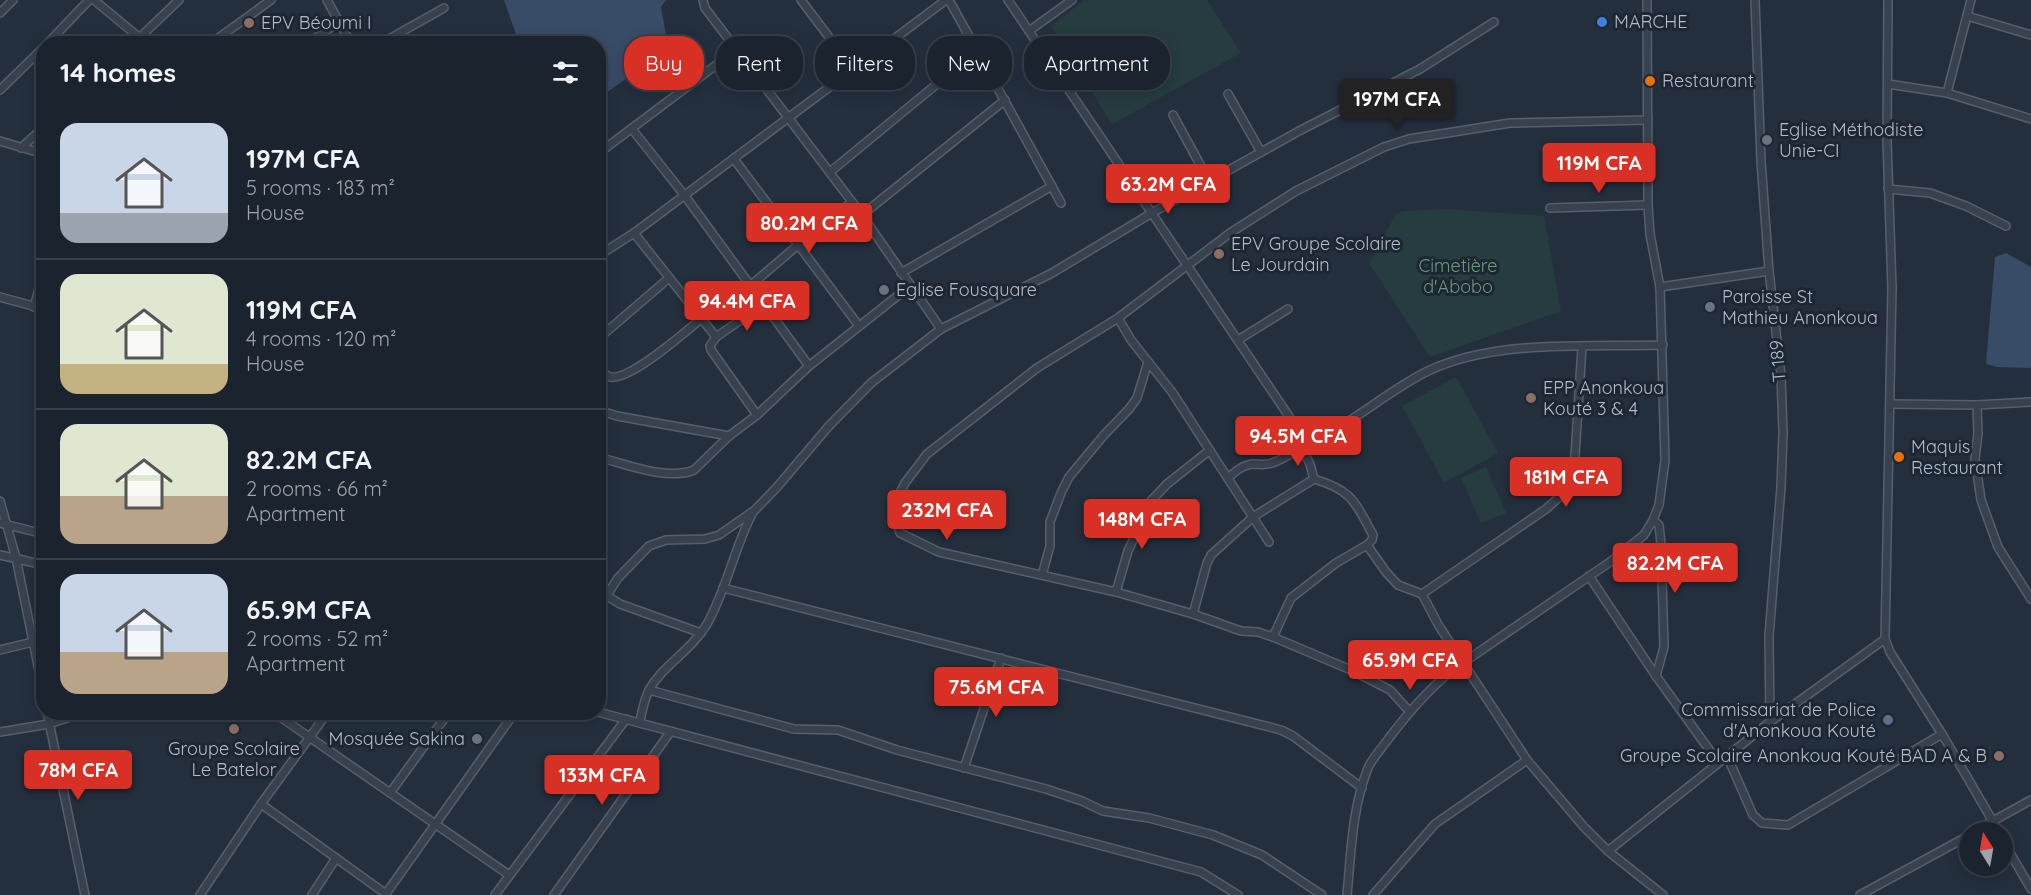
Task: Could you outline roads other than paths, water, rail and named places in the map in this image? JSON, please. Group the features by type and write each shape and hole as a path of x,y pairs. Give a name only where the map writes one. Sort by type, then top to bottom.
{"street":[{"path":"0,13 13,0"},
{"path":"55,36 89,0"},
{"path":"94,0 139,36"},
{"path":"141,36 179,0"},
{"path":"221,36 271,0"},
{"path":"327,0 347,36"},
{"path":"703,0 705,8 726,36"},
{"path":"801,0 828,36"},
{"path":"898,36 947,0 968,36"},
{"path":"1008,0 1238,340 1304,445 1314,479"},
{"path":"1029,31 1072,0"},
{"path":"1347,895 1353,831 1369,766 1409,711 1433,686 1463,662 1589,576 1644,535 1659,505 1665,460 1663,345 1660,287 1650,234 1648,205 1647,0"},
{"name":"T 189","path":"1755,0 1761,161 1769,271 1781,376 1783,433 1769,636 1770,722"},
{"path":"1888,0 1887,140 1892,288 1885,639 1890,652 1942,734 1992,821 2031,800"},
{"path":"1947,93 1971,0"},
{"path":"394,36 444,8"},
{"path":"1967,16 2031,35"},
{"path":"701,633 620,604 607,596 618,578 649,546 666,540 705,539 719,535 755,510 871,382 941,329 1052,273 1152,213 1261,152 1420,69 1494,21"},
{"path":"319,36 339,22"},
{"path":"0,90 36,55"},
{"path":"606,148 716,65"},
{"path":"1888,84 1947,93 2031,119"},
{"path":"767,90 862,215 941,329"},
{"path":"606,251 685,196 826,90"},
{"path":"830,172 930,90"},
{"path":"999,90 1061,203"},
{"path":"1228,93 1261,152"},
{"path":"862,215 1005,100"},
{"path":"1173,115 1209,181"},
{"path":"1409,711 1390,690 1352,670 1273,637 1258,632 1241,631 1193,614 1116,592 939,552 900,533 894,515 895,503 905,483 927,454 1037,368 1118,318 1230,233 1296,190 1384,147 1409,139 1510,123 1648,120"},
{"path":"632,129 685,196 809,366"},
{"path":"21,148 36,134"},
{"path":"0,143 36,152"},
{"path":"734,159 859,326"},
{"path":"902,273 1052,186"},
{"path":"1888,189 1930,193 1966,206 2006,226"},
{"path":"750,286 852,202"},
{"path":"1550,208 1648,205"},
{"path":"634,233 716,337"},
{"path":"1660,287 1769,271"},
{"path":"606,332 669,278"},
{"path":"606,459 661,473 679,475 694,470 809,366 910,286"},
{"path":"0,297 34,307 36,300"},
{"path":"757,415 710,346 716,337 764,304"},
{"path":"1238,340 1288,309"},
{"path":"1118,318 1131,340 1164,380 1269,542"},
{"path":"606,375 621,376 638,367 701,319"},
{"path":"1229,477 1244,466 1273,463 1332,431 1410,380 1431,370 1492,352 1525,348 1663,345"},
{"path":"1422,594 1546,509 1566,491 1574,471 1582,347"},
{"path":"1042,575 1050,546 1050,522 1061,493 1069,477 1104,435 1130,409 1137,398 1148,362"},
{"path":"1890,404 1977,405 2031,402"},
{"path":"1977,405 1978,433 1975,459 1981,500 1998,547 2031,599"},
{"path":"606,413 729,436"},
{"path":"1116,592 1128,550 1151,501 1167,484 1210,450"},
{"path":"1193,614 1211,555 1253,517 1314,479"},
{"path":"1273,637 1291,598 1336,563 1368,545 1372,540 1372,535 1348,494 1314,479"},
{"path":"0,501 3,524 16,558 36,656"},
{"path":"640,721 650,690 659,677 695,642 717,605 741,534 755,510"},
{"path":"1653,520 1659,525 1661,544 1664,647 1656,676"},
{"path":"3,524 36,532"},
{"path":"1368,545 1398,585 1422,594 1439,626 1527,760 1584,827 1608,851 1663,895"},
{"path":"0,555 36,563"},
{"path":"1589,576 1656,676 1718,762"},
{"path":"723,588 1281,730 1293,736 1362,788"},
{"path":"1608,851 1770,722 1885,639"},
{"path":"0,650 33,642"},
{"path":"964,768 1001,658"},
{"path":"650,690 794,729 838,730 897,750 1046,789 1103,811 1149,818 1213,835 1262,855 1322,895"},
{"path":"606,714 640,721 1201,872 1238,895"},
{"path":"495,895 626,719"},
{"path":"48,720 85,895"},
{"path":"0,732 59,720"},
{"path":"284,720 509,875"},
{"path":"200,895 261,804 322,720"},
{"path":"390,793 443,720"},
{"path":"261,804 385,894 509,720"},
{"path":"554,895 671,731"},
{"path":"1727,756 1753,814 1762,823 1788,825 1942,734"},
{"path":"1373,895 1435,824 1527,760"},
{"path":"1860,895 1959,841"},
{"path":"312,895 336,858"},
{"path":"2013,858 2031,889"}],"water":[{"path":"504,0 666,0 661,7 666,36 624,36 624,80 606,93 606,36 517,36"},
{"path":"2006,253 2031,267 2031,368 1997,367 1986,364 1995,257"}],"place":[{"name":"MARCHE","path":"1602,22"},
{"name":"EPV Béoumi I","path":"249,23"},
{"name":"Restaurant","path":"1650,81"},
{"name":"Eglise Méthodiste Unie-CI","path":"1767,140"},
{"name":"EPV Groupe Scolaire Le Jourdain","path":"1219,254"},
{"name":"Eglise Fousquare","path":"884,290"},
{"name":"Paroisse St Mathieu Anonkoua","path":"1710,307"},
{"name":"EPP Anonkoua Kouté 3 & 4","path":"1531,398"},
{"name":"Maquis Restaurant","path":"1899,457"},
{"name":"Commissariat de Police d'Anonkoua Kouté","path":"1888,720"},
{"name":"Groupe Scolaire Le Batelor","path":"234,729"},
{"name":"Mosquée Sakina","path":"477,739"},
{"name":"Groupe Scolaire Anonkoua Kouté BAD A & B","path":"1999,756"}],"park label":[{"name":"Cimetière d'Abobo","path":"1458,276"}]}
